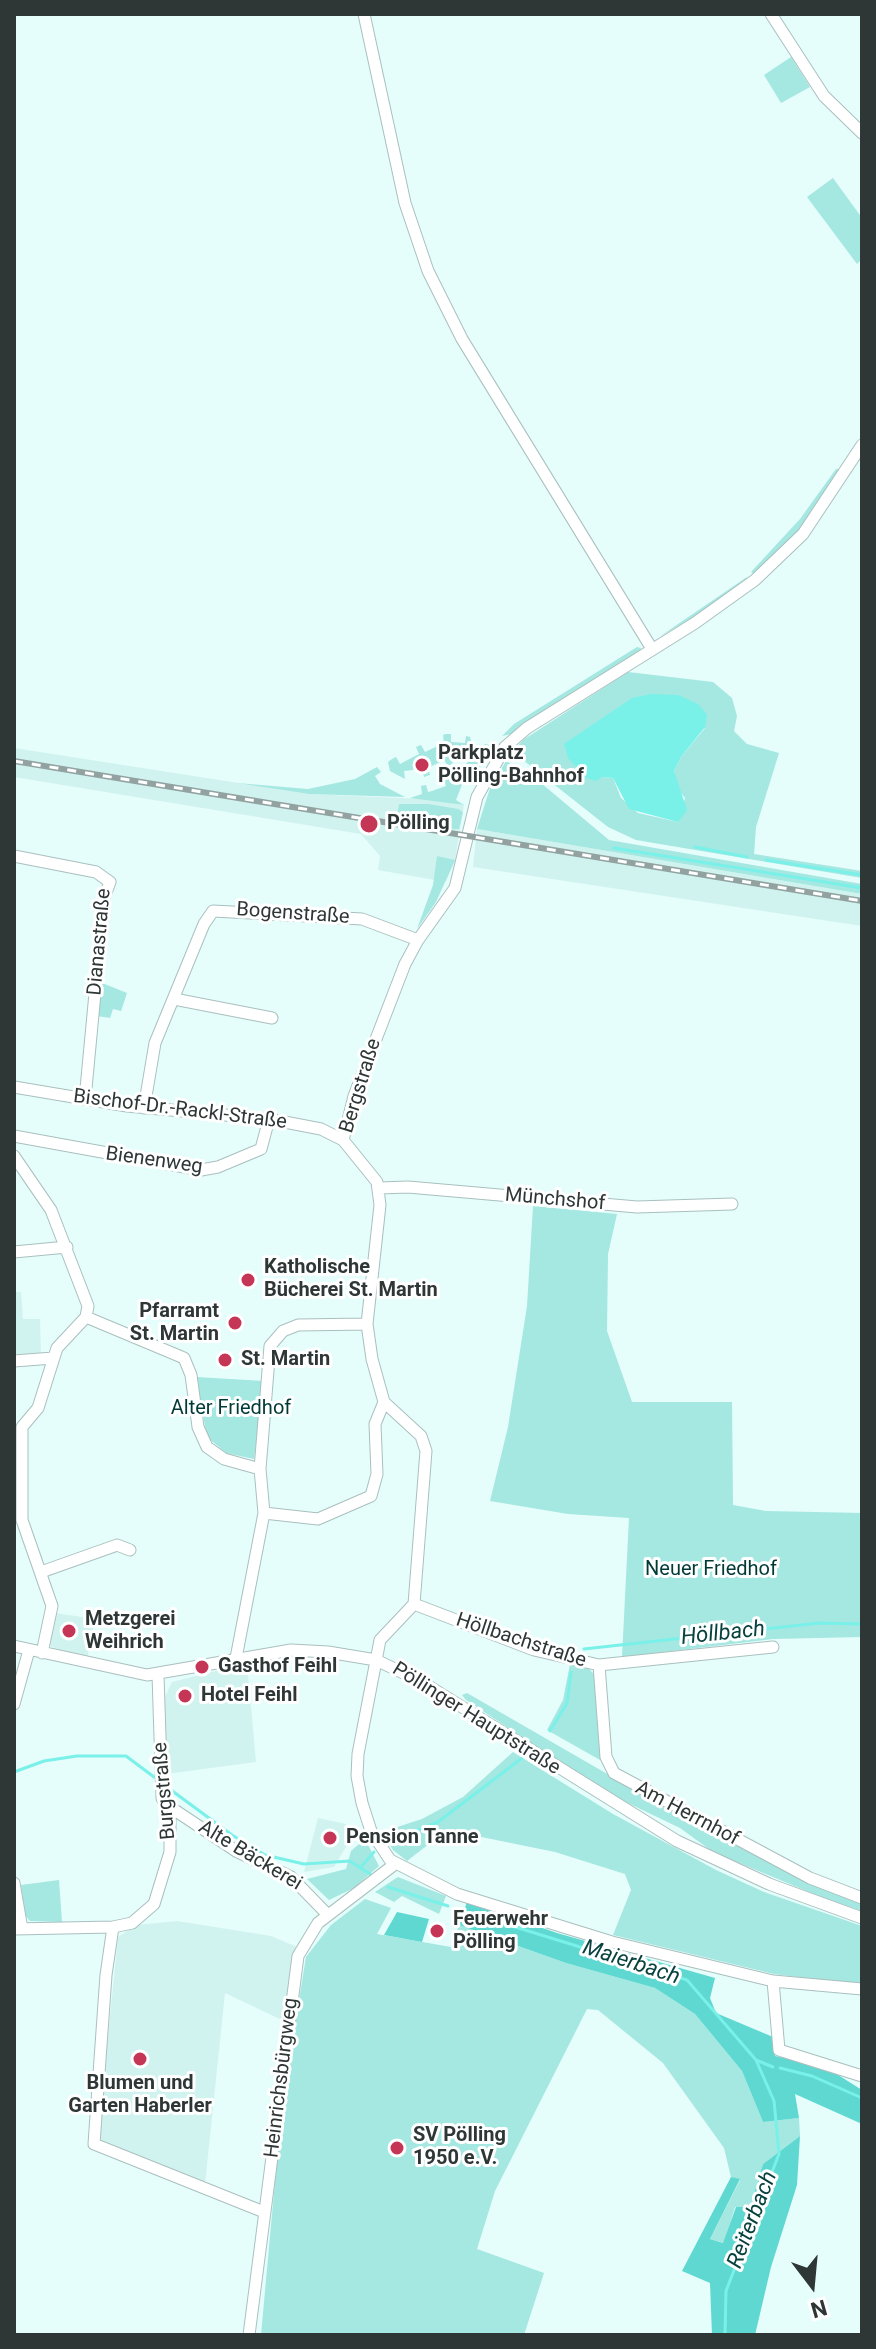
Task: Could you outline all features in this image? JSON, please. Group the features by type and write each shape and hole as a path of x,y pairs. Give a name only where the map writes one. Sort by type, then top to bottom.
{"street":[{"path":"364,14 405,203 428,271 462,339 652,649 755,580 803,534 836,489 862,445"},
{"path":"771,14 824,96 862,133"},
{"name":"Bergstraße","path":"379,1188 343,1140 376,1034 418,940 455,888 482,784 513,738 652,649"},
{"name":"Dianastraße","path":"14,856 96,872 110,882 104,898 85,1099"},
{"name":"Bogenstraße","path":"144,1108 155,1043 204,924 213,911 362,919 418,940"},
{"path":"174,999 272,1018"},
{"name":"Bischof-Dr.-Rackl-Straße","path":"14,1087 144,1108 269,1119 321,1129 343,1140"},
{"name":"Bienenweg","path":"14,1136 201,1170 231,1163 261,1149 269,1119"},
{"path":"14,1156 40,1191 87,1297 86,1317 65,1337 53,1358 38,1408 18,1427 17,1513 52,1606 42,1653"},
{"name":"Münchshof","path":"379,1188 408,1187 637,1207 732,1204"},
{"path":"379,1188 367,1324 376,1378 384,1402 421,1436 426,1451 414,1604 382,1636 359,1743 357,1776 371,1831 395,1864 457,1894 538,1921 773,1981 862,1989"},
{"path":"14,1252 67,1247"},
{"path":"86,1317 184,1358 191,1375 198,1427 207,1447 224,1459 260,1469"},
{"path":"236,1658 264,1513 260,1469 272,1342 283,1331 298,1325 367,1324"},
{"path":"14,1361 53,1358"},
{"path":"264,1513 318,1519 371,1496 377,1474 375,1424 384,1402"},
{"path":"41,1572 112,1546 121,1545 130,1550"},
{"name":"Höllbachstraße","path":"414,1604 534,1650 599,1665 773,1647"},
{"name":"Pöllinger Hauptstraße","path":"14,1646 112,1670 158,1675 236,1658 307,1650 376,1660 422,1682 637,1819 729,1866 862,1918"},
{"path":"14,1704 29,1650"},
{"name":"Am Herrnhof","path":"599,1665 606,1757 614,1773 810,1878 862,1898"},
{"name":"Burgstraße","path":"14,1883 18,1929 113,1927 132,1923 147,1913 162,1888 171,1840 167,1805 162,1798 158,1675"},
{"name":"Alte Bäckerei","path":"167,1805 236,1851 291,1877 327,1914"},
{"name":"Heinrichsbürgweg","path":"249,2335 298,1956 309,1934 327,1914 395,1864"},
{"path":"113,1927 106,1975 94,2144 264,2212"},
{"path":"773,1981 779,2050 862,2076"}],"shaded area":[{"path":"651,694 678,695 698,704 707,715 705,727 674,771 687,810 678,822 629,809 613,778 602,777 596,781 586,778 568,758 564,744 632,698"},
{"path":"14,748 309,794 425,799 464,805 455,860 446,882 378,870 380,856 361,834 14,777"},
{"path":"477,829 862,894 862,926 473,867"},
{"path":"14,1287 15,1292 21,1292 23,1319 40,1319 41,1356 14,1357"},
{"path":"55,1613 89,1618 94,1623 87,1660 50,1646"},
{"path":"247,1663 256,1762 166,1774 163,1701 172,1682"},
{"path":"318,1818 346,1824 346,1847 334,1867 304,1872"},
{"path":"467,1902 557,1933 715,1978 710,1998 716,2013 773,2037 775,2056 827,2068 862,2090 862,2124 795,2094 799,2118 763,2122 742,2071 695,2014 655,1988 566,1963 459,1925"},
{"path":"397,1912 429,1919 422,1942 384,1935"},
{"path":"177,1921 271,1936 297,1947 282,2020 225,1993 205,2184 102,2142 98,2135 118,1937 136,1925"},
{"path":"800,2136 797,2185 771,2267 755,2335 712,2335 710,2283 682,2271 731,2177 740,2179 710,2239 723,2243 736,2207 750,2207 763,2164"}],"green space":[{"path":"791,57 810,87 781,103 764,75"},
{"path":"833,178 862,218 862,259 857,264 807,197"},
{"path":"836,469 840,469 805,526 756,575 751,572 800,519"},
{"path":"747,577 749,581 728,597 659,637"},
{"path":"637,647 641,648 640,652 511,734 502,736 514,724"},
{"path":"628,672 713,682 732,698 737,716 734,731 747,744 779,753 756,827 754,854 862,871 862,878 636,840 608,827 523,760 518,746","holes":["705,728 681,757 674,771 677,788 685,798 678,822 638,813 621,798 613,778 602,777"]},
{"path":"451,734 451,742 465,743 466,736 470,737 472,745 463,756 458,750 449,757 453,763 448,766 444,760 428,768 430,775 424,777 422,769 404,771 405,779 390,771 388,762 392,759 396,757 400,764 419,754 416,747 421,745 425,752 444,743 443,735"},
{"path":"485,744 490,745 472,785 463,782 456,800 464,805 410,798 422,794 421,786 426,785 428,792 432,791 446,786 444,779 448,776 453,783 468,774 463,767"},
{"path":"506,761 541,783 609,840 862,884 862,894 477,829 490,788"},
{"path":"377,767 381,772 375,776 380,784 405,797 309,794 237,783 308,789 355,779"},
{"path":"399,804 429,804 458,809 463,812 459,829 441,829 439,819 434,818 433,823 397,816"},
{"path":"437,856 455,860 436,902 417,929 433,885"},
{"path":"102,983 127,993 121,1011 113,1009 110,1018 97,1016"},
{"name":"Neuer Friedhof","path":"533,1206 617,1214 608,1254 607,1331 632,1402 732,1402 733,1505 766,1511 862,1513 862,1637 773,1639 622,1657 629,1518 568,1514 490,1501 508,1427 527,1306"},
{"name":"Alter Friedhof","path":"196,1377 264,1381 254,1459 226,1453 207,1437"},
{"path":"570,1664 589,1669 594,1674 603,1759 600,1760 547,1730 563,1700"},
{"path":"467,1693 687,1820 811,1884 862,1902 862,1911 713,1852 680,1828 605,1792 466,1700 462,1695"},
{"path":"513,1752 613,1814 716,1870 764,1892 862,1926 862,1985 774,1974 613,1935 631,1890 625,1874 555,1852 447,1830 407,1861 393,1850 382,1832 422,1819 463,1797"},
{"path":"365,1839 379,1866 354,1888 329,1900 307,1879 346,1869 351,1851"},
{"path":"398,1877 446,1896 439,1914 402,1896 394,1902 375,1892"},
{"path":"59,1880 62,1922 30,1921 25,1915 21,1885"},
{"name":"SV Pölling 1950 e.V.","path":"365,1899 391,1908 377,1934 451,1947 459,1925 566,1963 655,1988 695,2014 742,2071 763,2122 799,2118 800,2136 763,2164 750,2207 735,2207 724,2243 710,2239 740,2180 731,2177 724,2148 663,2063 598,2010 587,2009 495,2191 477,2249 544,2273 524,2335 261,2335 282,2105 306,1957 331,1925"}],"waterway":[{"path":"695,847 747,857"},
{"path":"614,848 862,888"},
{"path":"766,860 862,875"},
{"name":"Höllbach","path":"584,1649 819,1623 862,1624"},
{"name":"Höllbach","path":"550,1731 567,1703 571,1672"},
{"name":"Maierbach","path":"14,1772 44,1761 77,1756 126,1756 154,1777"},
{"name":"Höllbach","path":"388,1842 438,1822 522,1758"},
{"name":"Maierbach","path":"171,1790 265,1855 304,1864 350,1861 370,1874"},
{"name":"Höllbach","path":"361,1867 374,1852"},
{"name":"Maierbach","path":"388,1887 448,1906"},
{"name":"Maierbach","path":"457,1909 687,1980 756,2060 773,2067"},
{"name":"Reiterbach","path":"725,2335 726,2291 779,2154 774,2101 756,2060"},
{"name":"Maierbach","path":"780,2068 812,2076 862,2098"}],"railway":[{"path":"14,761 862,901"}],"place":[{"name":"Parkplatz Pölling-Bahnhof","path":"422,765"},
{"name":"Pölling","path":"369,824"},
{"name":"Katholische Bücherei St. Martin","path":"248,1280"},
{"name":"Pfarramt St. Martin","path":"235,1323"},
{"name":"St. Martin","path":"225,1360"},
{"name":"Metzgerei Weihrich","path":"69,1631"},
{"name":"Gasthof Feihl","path":"202,1667"},
{"name":"Hotel Feihl","path":"185,1696"},
{"name":"Pension Tanne","path":"330,1838"},
{"name":"Feuerwehr Pölling","path":"437,1931"},
{"name":"Blumen und Garten Haberler","path":"140,2059"},
{"name":"SV Pölling 1950 e.V.","path":"397,2148"}]}
